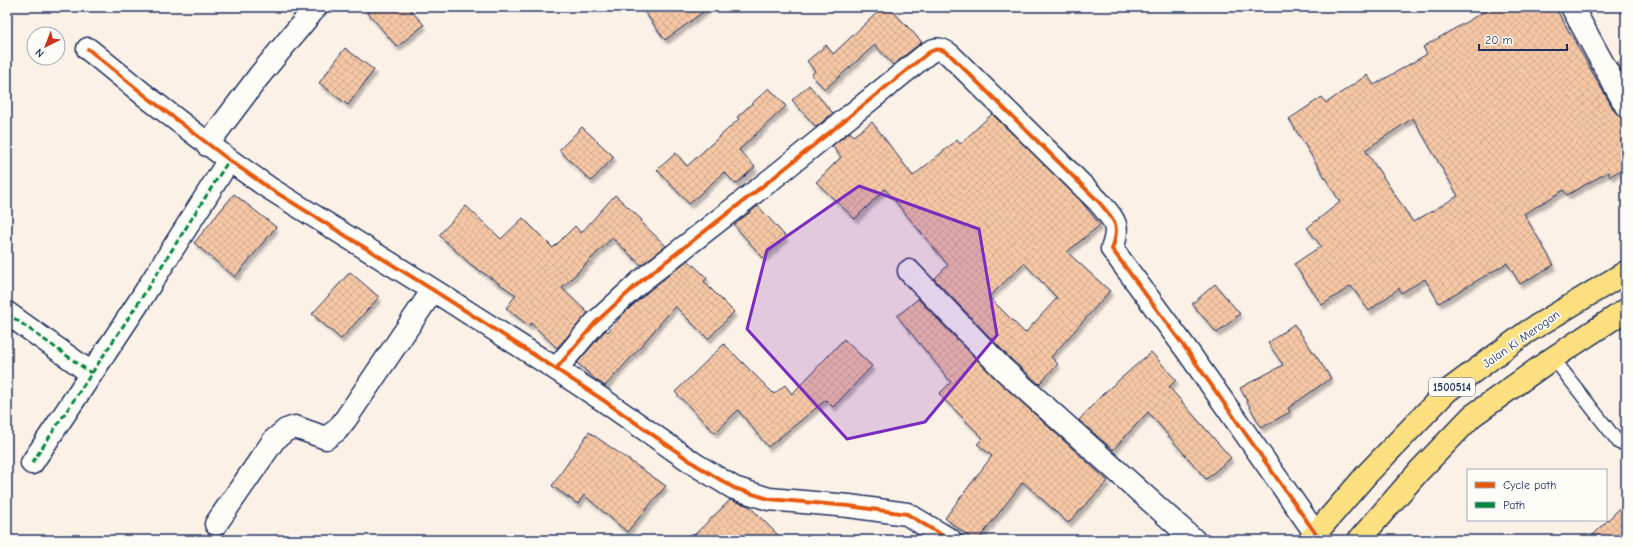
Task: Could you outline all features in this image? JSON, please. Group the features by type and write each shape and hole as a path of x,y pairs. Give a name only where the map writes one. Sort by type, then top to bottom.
{"highway":[{"name":"Jalan Ki Merogan","path":"1313,537 1367,474 1446,392 1527,332 1626,272"},
{"name":"1500514","path":"1363,538 1420,470 1472,416 1553,358 1626,310"}],"street":[{"path":"207,145 259,76 316,7"},
{"path":"1572,7 1626,106"},
{"path":"88,49 207,145 269,188 433,290 556,369 696,465 734,488 769,498 849,506 907,514 950,540"},
{"path":"556,369 595,323 641,281 773,178 928,53 934,49 941,49 950,55 1098,201 1115,222 1117,235 1112,249 1186,349 1313,537"},
{"path":"32,462 91,374 228,160"},
{"path":"909,271 1003,369 1194,540"},
{"path":"216,524 274,440 286,430 295,427 326,438 337,430 346,420 433,290"},
{"path":"7,313 91,374"}],"lane":[{"path":"1553,358 1618,443"}],"highlighted area":[{"path":"859,186 979,229 997,335 925,422 847,439 747,329 767,250"}],"building":[{"path":"363,7 408,7 424,25 397,47"},
{"path":"641,7 710,7 665,40"},
{"path":"883,7 889,7 922,42 893,65 875,45 825,89 811,75 815,71 807,61 826,45 833,54"},
{"path":"1492,7 1555,7 1615,112 1620,117 1626,118 1626,167 1610,176 1608,172 1567,195 1564,190 1524,214 1554,265 1520,284 1507,263 1439,303 1425,279 1401,293 1399,288 1369,311 1351,286 1322,305 1294,264 1321,246 1307,228 1340,202 1289,119 1322,97 1326,103 1367,75 1374,85 1427,54 1423,47","holes":["1413,118 1458,196 1413,222 1365,150"]},
{"path":"345,48 374,70 348,105 319,83"},
{"path":"1626,57 1626,80 1617,63"},
{"path":"809,85 833,113 816,127 792,100"},
{"path":"769,88 786,106 739,150 755,167 736,184 724,172 689,204 657,170 676,153 687,166 739,119 737,117"},
{"path":"992,114 1080,200 1100,225 1067,252 1110,291 1051,357 1058,364 1039,384 1012,360 934,279 948,265 885,189 855,219 816,182 841,157 832,146 850,132 853,136 872,122 913,176 957,140 960,144","holes":["1024,263 1057,298 1025,333 989,297"]},
{"path":"582,127 614,157 591,181 559,150"},
{"path":"234,194 276,227 235,277 194,243"},
{"path":"615,195 642,220 641,222 666,246 641,265 612,238 562,288 588,313 557,348 531,323 529,326 506,308 516,295 470,264 439,235 466,206 501,239 523,218 553,248 575,226 581,233"},
{"path":"758,206 786,237 763,258 734,225"},
{"path":"688,260 707,278 704,282 734,312 708,339 675,306 605,386 577,363 604,332 606,330 608,332 622,315"},
{"path":"350,272 379,297 341,339 312,314"},
{"path":"1215,284 1240,314 1217,333 1192,304"},
{"path":"918,299 995,378 1108,481 1068,523 1023,482 978,540 973,540 945,518 992,456 977,444 983,438 939,394 951,382 897,316"},
{"path":"1294,324 1331,378 1288,408 1290,412 1261,428 1240,388 1283,365 1268,343"},
{"path":"844,339 872,366 833,407 826,400 768,447 738,410 715,433 675,392 724,344 774,394 785,385 792,394"},
{"path":"1151,352 1176,380 1169,387 1231,458 1206,479 1148,412 1113,450 1079,420 1103,394"},
{"path":"589,432 666,486 627,532 584,495 578,504 552,486"},
{"path":"730,500 749,506 783,540 689,540"},
{"path":"1626,502 1626,540 1588,540"}],"marked path":[{"path":"32,463 137,305 229,160"},
{"path":"7,313 91,373"},
{"path":"1363,535 1368,540"}],"cycle path":[{"path":"88,49 147,97 229,160 269,188 433,290 556,369 696,465 734,488 769,499 849,506 907,514 950,540"},
{"path":"556,369 595,323 641,281 773,178 928,53 934,50 944,51 950,55 1098,201 1112,218 1116,228 1115,241 1112,249 1186,349 1316,534"}]}
